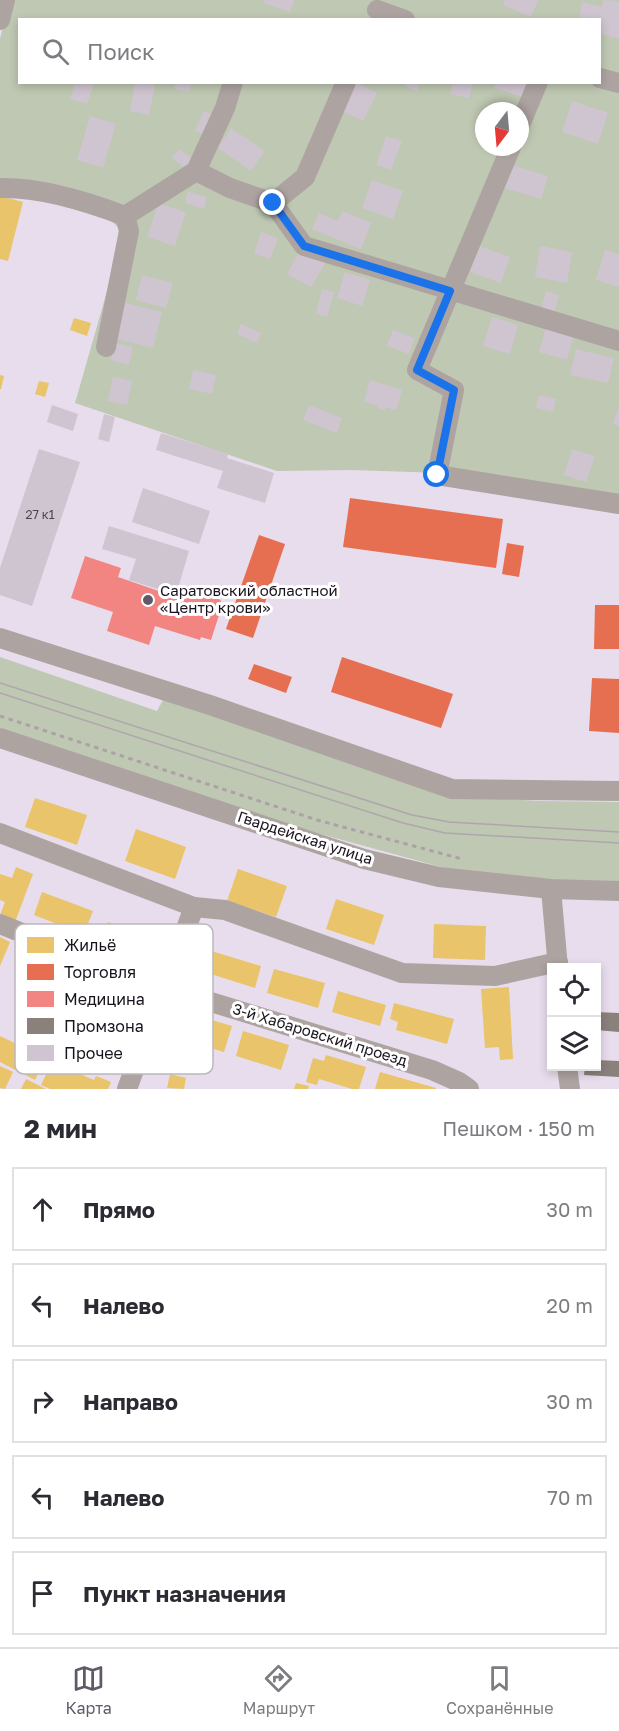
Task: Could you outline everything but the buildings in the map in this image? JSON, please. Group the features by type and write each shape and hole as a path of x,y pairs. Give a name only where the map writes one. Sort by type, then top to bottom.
{"street":[{"path":"0,20 5,0"},
{"path":"377,10 399,18"},
{"path":"601,78 619,83"},
{"path":"125,216 196,171 225,108 232,84"},
{"path":"273,203 305,177 345,84"},
{"path":"529,103 537,84"},
{"path":"507,156 417,370 454,390 437,475 619,504"},
{"path":"196,171 230,188 273,203 304,246 619,341"},
{"path":"0,188 21,188 99,206 125,216"},
{"path":"106,347 129,231 125,216"},
{"path":"0,638 210,705 452,789 619,791"},
{"name":"Гвардейская улица","path":"0,738 364,859 439,877 551,889 619,891"},
{"path":"0,833 194,907 225,910 402,973 495,976 547,967"},
{"path":"551,889 558,963"},
{"path":"188,924 194,907"},
{"name":"3-й Хабаровский проезд","path":"0,924 15,930"},
{"name":"3-й Хабаровский проезд","path":"213,1002 432,1070 469,1089"},
{"path":"568,1071 570,1089"},
{"path":"127,1089 133,1074"}],"path":[{"path":"0,716 317,820 467,860"}],"green space":[{"path":"9,0 619,0 619,498 500,475 352,470 277,471 75,403 122,239 120,229 110,220 29,196 0,193 0,39"},
{"path":"0,657 157,711 164,698 450,796 619,802 619,882 569,881 452,870 295,827 0,728"}],"tram line":[{"path":"0,683 412,815 449,822 619,832"},
{"path":"0,693 403,823 445,833 619,843"}],"place":[{"name":"Саратовский областной «Центр крови»","path":"148,600"}],"route":[{"path":"273,203 304,246 450,291 417,370 454,390 437,475"}]}
